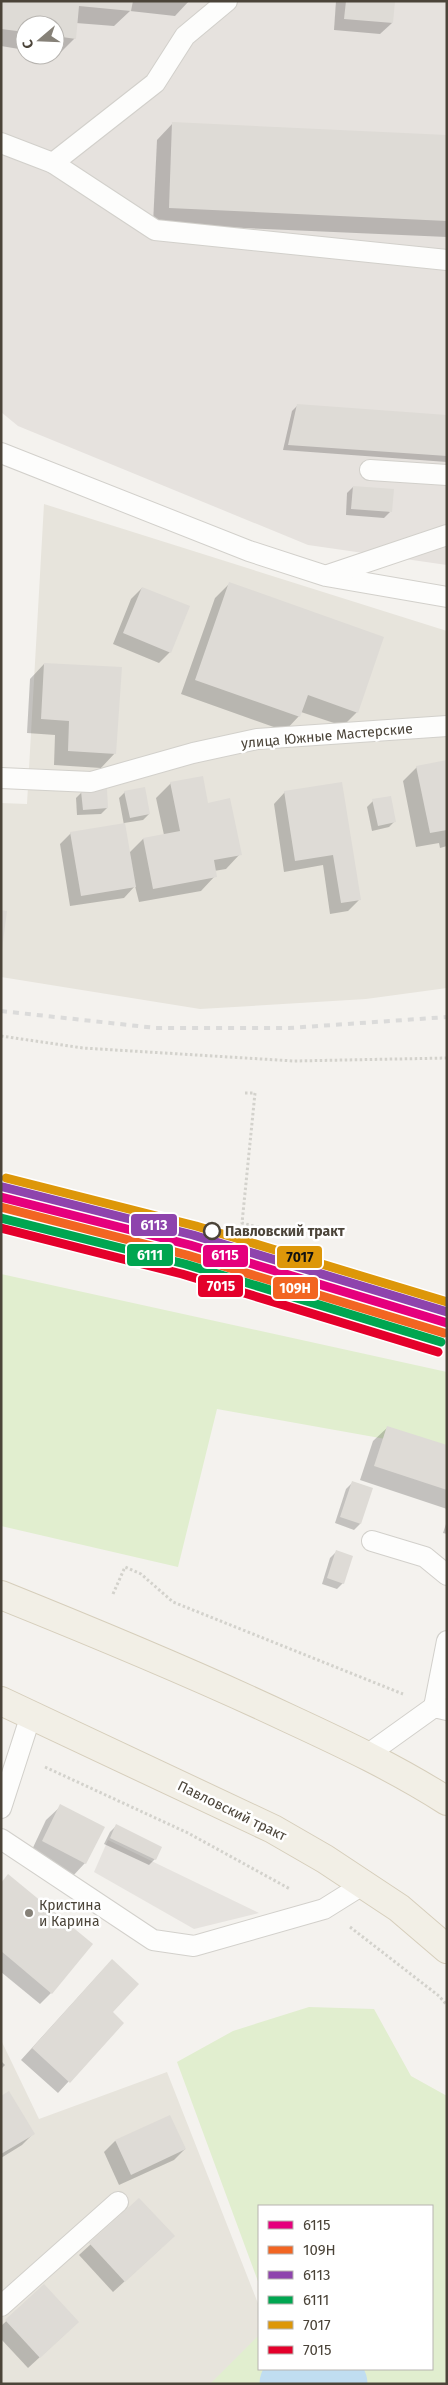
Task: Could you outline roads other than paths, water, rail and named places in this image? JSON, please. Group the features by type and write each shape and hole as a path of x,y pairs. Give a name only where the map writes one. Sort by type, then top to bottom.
{"main road":[{"path":"1,1595 236,1694 367,1755 447,1801"},
{"name":"Павловский тракт","path":"1,1701 273,1829 364,1884 399,1908 447,1949"}],"lane":[{"path":"53,163 155,84 185,36 226,1"},
{"path":"1,143 53,163 155,230 447,260"},
{"path":"1,453 249,551 326,576 447,598"},
{"path":"370,470 447,476"},
{"path":"326,576 447,534"},
{"name":"улица Южные Мастерские","path":"1,778 91,782 193,753 257,739 447,726"},
{"path":"372,1541 425,1557 447,1575"},
{"path":"367,1755 440,1709 447,1641"},
{"path":"1,1808 31,1715"},
{"path":"1,1839 153,1940 194,1946 324,1909 364,1884"},
{"path":"1,2306 118,2202"}],"waterway":[{"path":"292,2384 300,2380 335,2384"}],"railway":[{"path":"1,1011 156,1028 289,1028 447,1017"}],"place":[{"name":"Павловский тракт","path":"212,1231"},
{"name":"Кристина и Карина","path":"29,1913"}]}
